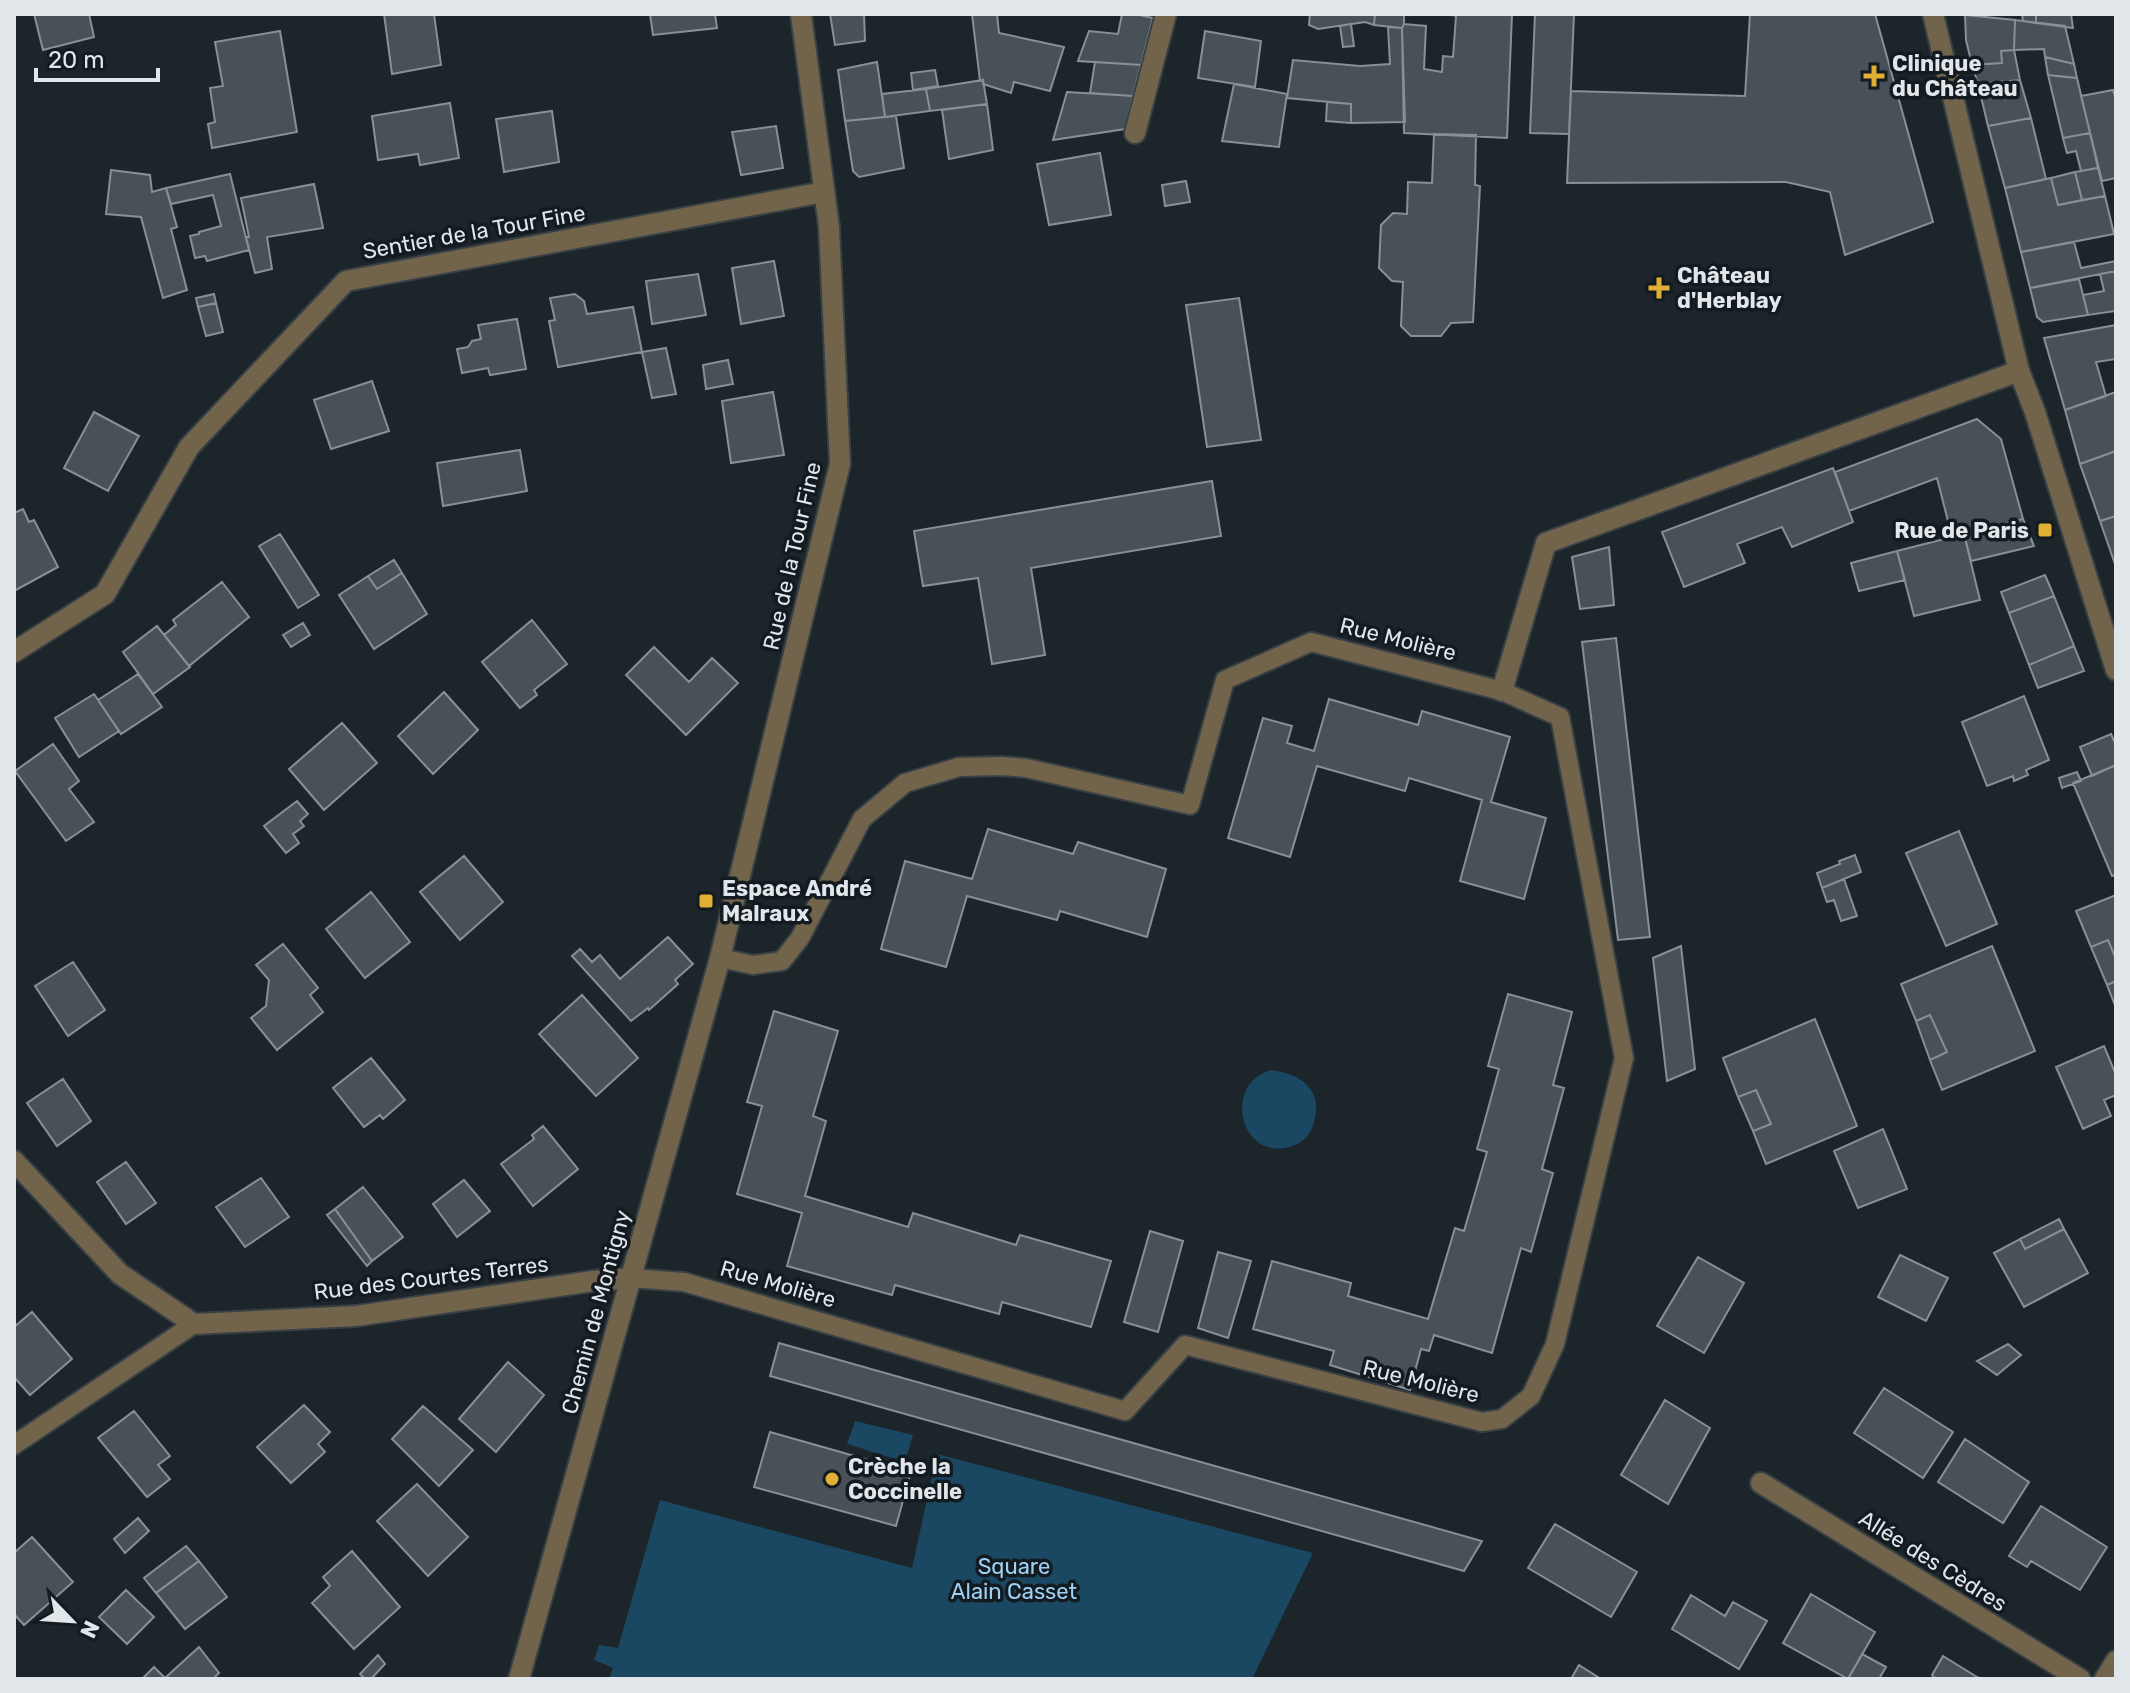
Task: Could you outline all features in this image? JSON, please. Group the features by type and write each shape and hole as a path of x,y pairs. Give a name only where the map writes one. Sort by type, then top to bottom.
{"street":[{"name":"Rue de la Tour Fine","path":"720,958 840,464 829,227 801,14"},
{"path":"1135,133 1166,14"},
{"path":"1933,14 2019,371 2035,412 2116,670"},
{"name":"Sentier de la Tour Fine","path":"14,652 105,594 189,447 346,281 824,192"},
{"path":"1502,691 1546,543 2019,371"},
{"name":"Chemin de Montigny","path":"519,1679 720,958"},
{"path":"14,1161 120,1274 194,1324"},
{"name":"Rue des Courtes Terres","path":"194,1324 356,1316 631,1278"},
{"name":"Allée des Cèdres","path":"1761,1483 2080,1679"},
{"path":"2105,1679 2116,1661"}],"lane":[{"name":"Rue Molière","path":"631,1278 684,1282 1125,1411 1185,1345 1482,1422 1502,1419 1531,1396 1555,1344 1624,1058 1560,717 1502,691 1311,642 1225,680 1190,805 1026,768 1002,766 959,767 905,783 862,819 800,938 782,961 753,965 720,958"},
{"path":"14,1445 194,1324"}],"green space":[{"path":"1271,1070 1302,1081 1314,1095 1316,1116 1312,1128 1300,1142 1289,1147 1272,1148 1258,1142 1243,1118 1242,1104 1247,1089 1256,1078"},
{"path":"855,1421 913,1435 905,1462 847,1444"},
{"name":"Square Alain Casset","path":"937,1454 1313,1553 1252,1679 609,1679 613,1668 594,1660 599,1645 618,1648 660,1500 912,1568"}],"building":[{"path":"34,14 89,14 94,37 43,50"},
{"path":"384,14 434,14 441,65 392,74"},
{"path":"650,14 715,14 717,28 653,35"},
{"path":"830,14 864,14 865,41 835,45"},
{"path":"972,14 997,14 999,33 1064,47 1050,91 1014,82 1011,93 983,84 983,80 980,81"},
{"path":"1122,14 1153,18 1141,65 1078,61 1089,31 1118,34"},
{"path":"1310,14 1375,14 1374,25 1365,22 1318,29 1309,25"},
{"path":"1375,14 1404,14 1404,24 1402,28 1374,25"},
{"path":"1450,14 1512,14 1507,138 1404,133 1402,28 1404,24 1426,26 1424,69 1442,72 1443,56 1453,57 1456,16"},
{"path":"1535,14 1574,14 1569,134 1530,133"},
{"path":"1750,14 1875,14 1933,222 1845,255 1830,192 1786,182 1567,183 1571,91 1745,96"},
{"path":"2022,14 2036,14 2036,23 2023,21"},
{"path":"2036,14 2071,14 2073,28 2036,23"},
{"path":"1965,15 2015,20 2014,50 2001,51 2002,63 1972,65 1966,40"},
{"path":"2015,20 2065,26 2074,64 2045,57 2044,49 2014,50"},
{"path":"1351,24 1354,46 1343,47 1340,26"},
{"path":"1388,27 1402,28 1405,122 1351,123 1351,104 1287,98 1293,60 1360,66 1390,64"},
{"path":"280,31 297,132 212,148 208,124 215,122 210,88 223,86 215,42"},
{"path":"1205,31 1261,41 1255,87 1198,78"},
{"path":"2014,50 2020,80 1978,84 1972,65 2002,63 2001,51"},
{"path":"2045,57 2074,64 2077,78 2048,75"},
{"path":"877,62 885,117 845,121 838,70"},
{"path":"1095,62 1141,65 1133,96 1090,93"},
{"path":"935,70 938,86 913,90 911,73"},
{"path":"2048,75 2077,78 2090,133 2063,138"},
{"path":"983,80 987,104 930,111 926,89"},
{"path":"2020,80 2031,118 1988,126 1978,84"},
{"path":"1234,84 1287,94 1279,147 1222,141"},
{"path":"926,89 930,111 885,117 882,94"},
{"path":"2113,90 2116,100 2116,178 2102,181 2081,96"},
{"path":"1067,92 1133,96 1125,129 1053,140"},
{"path":"1327,102 1351,104 1351,123 1326,121"},
{"path":"450,103 459,158 420,165 418,154 378,160 372,116"},
{"path":"987,104 993,150 949,159 942,110"},
{"path":"552,111 559,162 504,172 496,119"},
{"path":"896,116 904,168 859,177 853,171 845,121"},
{"path":"2031,118 2046,179 2005,188 1988,126"},
{"path":"776,126 783,168 741,175 732,132"},
{"path":"2090,133 2098,168 2081,171 2076,151 2067,153 2063,138"},
{"path":"1434,134 1476,135 1475,185 1480,186 1473,322 1451,323 1441,336 1411,336 1401,326 1403,282 1392,281 1379,268 1381,225 1393,213 1407,214 1408,182 1432,183"},
{"path":"1100,153 1111,215 1049,225 1037,164"},
{"path":"2098,168 2105,196 2082,200 2075,172"},
{"path":"111,170 150,175 152,192 166,188 177,227 171,229 187,290 163,298 141,217 106,214"},
{"path":"2075,172 2082,200 2058,205 2051,178"},
{"path":"230,174 249,250 207,261 205,256 195,258 190,236 221,226 213,195 171,204 166,188"},
{"path":"2051,178 2058,205 2105,196 2114,234 2021,252 2005,188"},
{"path":"1186,181 1190,202 1165,206 1162,185"},
{"path":"314,184 323,228 267,237 272,269 255,273 241,198"},
{"path":"2074,242 2081,268 2116,261 2116,271 2030,288 2021,252"},
{"path":"774,261 784,316 741,324 732,268"},
{"path":"2116,271 2116,311 2088,315 2083,295 2104,291 2100,274"},
{"path":"698,274 706,315 652,324 646,281"},
{"path":"2079,279 2088,315 2043,322 2037,317 2030,288"},
{"path":"214,294 216,303 198,307 196,298"},
{"path":"575,294 584,301 587,314 633,307 642,352 558,367 549,321 555,320 550,298"},
{"path":"1239,298 1261,440 1207,447 1186,305"},
{"path":"216,303 223,332 206,336 198,307"},
{"path":"517,319 526,369 490,375 488,368 462,373 457,349 481,339 478,325"},
{"path":"2116,325 2116,359 2096,362 2106,396 2065,410 2044,338"},
{"path":"666,348 676,394 652,398 642,352"},
{"path":"728,360 733,384 706,389 703,365"},
{"path":"372,381 389,431 331,449 314,400"},
{"path":"773,392 784,455 731,463 722,401"},
{"path":"2116,392 2116,451 2080,464 2065,410"},
{"path":"94,412 139,436 108,491 64,468"},
{"path":"1977,419 2001,439 2023,519 1952,537 1937,478 1849,511 1835,472"},
{"path":"520,450 527,491 443,506 437,463"},
{"path":"2116,451 2116,516 2100,521 2080,464"},
{"path":"1833,468 1853,522 1792,547 1782,527 1737,544 1745,563 1684,587 1662,532"},
{"path":"1212,481 1221,536 1031,568 1045,655 992,664 978,578 923,586 914,531"},
{"path":"23,509 29,522 34,520 58,567 14,591 14,513"},
{"path":"2116,516 2116,567 2100,521"},
{"path":"2023,519 2034,546 1971,561 1964,534"},
{"path":"280,534 319,595 298,608 259,546"},
{"path":"1964,534 1980,600 1914,616 1897,551"},
{"path":"1609,547 1614,605 1580,609 1572,557"},
{"path":"1897,551 1905,580 1859,591 1851,563"},
{"path":"394,560 402,573 377,589 368,576"},
{"path":"402,573 427,614 374,649 339,595 368,576 377,589"},
{"path":"2045,575 2054,596 2009,613 2001,592"},
{"path":"222,582 249,617 189,666 164,635 176,625 173,620"},
{"path":"2054,596 2074,646 2029,665 2009,613"},
{"path":"532,620 567,664 534,690 537,695 520,708 482,662"},
{"path":"303,623 310,635 291,647 283,635"},
{"path":"157,626 190,667 153,694 123,652"},
{"path":"1616,638 1650,937 1618,940 1582,642"},
{"path":"2074,646 2084,671 2038,688 2029,665"},
{"path":"654,647 689,682 712,658 738,683 686,735 626,675"},
{"path":"138,674 162,707 121,734 98,700"},
{"path":"444,692 478,730 433,774 398,736"},
{"path":"94,694 119,731 79,757 55,718"},
{"path":"2024,696 2049,760 2026,770 2028,775 2014,781 2013,776 1987,786 1962,722"},
{"path":"1329,699 1418,725 1422,711 1510,737 1491,802 1546,818 1524,899 1460,881 1482,800 1409,778 1405,791 1317,766 1290,857 1228,838 1263,718 1292,726 1287,743 1314,751"},
{"path":"342,723 377,763 324,810 289,769"},
{"path":"2111,734 2116,745 2116,765 2092,776 2080,747"},
{"path":"53,744 79,781 69,789 94,822 66,841 15,771"},
{"path":"2116,765 2116,875 2112,876 2073,783"},
{"path":"2077,772 2081,781 2062,788 2059,778"},
{"path":"297,801 308,814 300,821 304,826 293,834 299,843 286,853 264,826"},
{"path":"988,829 1073,854 1078,842 1166,869 1147,937 1060,911 1057,920 967,896 946,967 881,949 905,861 972,879"},
{"path":"1959,831 1997,924 1946,946 1906,853"},
{"path":"1855,855 1861,872 1822,888 1817,873"},
{"path":"464,856 503,902 460,940 420,892"},
{"path":"1844,879 1857,916 1841,921 1834,900 1827,902 1822,888"},
{"path":"371,892 410,942 365,978 326,929"},
{"path":"2116,895 2116,959 2108,940 2091,947 2076,911"},
{"path":"668,937 693,964 675,980 678,984 649,1010 631,1021 572,956 580,949 592,962 600,955 620,979"},
{"path":"2108,940 2116,959 2116,981 2107,985 2091,947"},
{"path":"283,944 318,988 310,995 323,1012 277,1050 251,1018 266,1006 269,980 256,965"},
{"path":"1681,946 1695,1069 1667,1081 1653,958"},
{"path":"1992,946 2035,1051 1942,1090 1930,1060 1947,1052 1930,1015 1916,1021 1901,984"},
{"path":"73,962 105,1010 68,1036 35,986"},
{"path":"2116,981 2116,1008 2107,985"},
{"path":"1508,994 1572,1012 1553,1085 1564,1088 1542,1169 1553,1173 1531,1252 1521,1248 1492,1353 1434,1335 1429,1351 1421,1349 1410,1390 1330,1365 1334,1351 1253,1329 1272,1261 1351,1283 1348,1296 1428,1319 1455,1228 1464,1231 1487,1152 1477,1149 1499,1069 1488,1066"},
{"path":"582,995 638,1058 596,1096 539,1034"},
{"path":"774,1011 838,1031 813,1116 826,1121 805,1196 908,1227 913,1213 1016,1245 1020,1235 1111,1261 1091,1327 1002,1302 999,1314 895,1285 892,1295 787,1266 802,1213 737,1194 762,1106 747,1102"},
{"path":"1930,1015 1947,1052 1930,1060 1916,1021"},
{"path":"1815,1019 1857,1126 1766,1164 1753,1131 1771,1124 1756,1090 1738,1097 1723,1058"},
{"path":"2104,1046 2116,1075 2116,1095 2104,1100 2111,1116 2083,1129 2056,1067"},
{"path":"371,1058 405,1100 383,1119 380,1115 364,1127 333,1088"},
{"path":"63,1079 91,1121 57,1146 27,1103"},
{"path":"1756,1090 1771,1124 1753,1131 1738,1097"},
{"path":"543,1126 578,1169 533,1206 501,1164 534,1139 532,1135"},
{"path":"1883,1129 1907,1189 1858,1208 1834,1151"},
{"path":"126,1162 156,1203 126,1224 97,1182"},
{"path":"261,1178 289,1217 245,1247 216,1207"},
{"path":"464,1180 490,1211 457,1237 433,1204"},
{"path":"363,1187 403,1237 372,1261 335,1209"},
{"path":"335,1209 372,1261 367,1266 327,1215"},
{"path":"2059,1219 2064,1229 2025,1249 2020,1239"},
{"path":"2064,1229 2088,1273 2024,1307 1994,1253 2020,1239 2025,1249"},
{"path":"1150,1231 1183,1241 1158,1332 1124,1322"},
{"path":"1218,1252 1251,1261 1228,1338 1198,1328"},
{"path":"1900,1255 1948,1278 1926,1321 1878,1297"},
{"path":"1698,1257 1744,1283 1704,1353 1657,1326"},
{"path":"32,1312 72,1359 30,1395 14,1377 14,1327"},
{"path":"779,1343 1482,1541 1464,1571 770,1376"},
{"path":"2008,1344 2021,1355 1997,1375 1977,1361"},
{"path":"508,1362 544,1395 496,1452 459,1419"},
{"path":"1884,1388 1953,1432 1923,1478 1854,1433"},
{"path":"1665,1400 1710,1428 1668,1504 1621,1475"},
{"path":"304,1405 330,1432 318,1444 325,1452 291,1483 257,1447"},
{"path":"423,1406 473,1450 439,1486 392,1439"},
{"path":"134,1411 170,1456 158,1465 170,1479 147,1497 98,1438"},
{"name":"Crèche la Coccinelle","path":"770,1432 911,1472 896,1526 754,1487"},
{"path":"1965,1439 2029,1482 2003,1523 1938,1482"},
{"path":"417,1484 468,1537 428,1576 377,1521"},
{"path":"2041,1506 2107,1547 2080,1590 2031,1561 2027,1567 2009,1556"},
{"path":"138,1518 149,1531 125,1553 114,1539"},
{"path":"1555,1524 1637,1572 1611,1617 1528,1568"},
{"path":"32,1537 73,1582 24,1625 14,1614 14,1553"},
{"path":"186,1546 199,1561 156,1593 144,1578"},
{"path":"352,1551 400,1607 354,1649 312,1603 330,1586 323,1577"},
{"path":"199,1561 227,1597 185,1629 156,1593"},
{"path":"126,1590 154,1617 127,1644 99,1617"},
{"path":"1811,1594 1875,1632 1848,1679 1783,1643"},
{"path":"1691,1595 1725,1616 1733,1602 1767,1621 1739,1669 1672,1629"},
{"path":"199,1647 219,1673 213,1679 142,1679 154,1667 165,1678"},
{"path":"1862,1654 1886,1667 1879,1679 1849,1677"},
{"path":"378,1655 385,1664 371,1679 365,1679 360,1674"},
{"path":"1943,1656 1981,1679 1936,1679 1932,1675"},
{"path":"1579,1665 1601,1679 1571,1679"}],"place":[{"name":"Clinique du Château","path":"1874,76"},
{"name":"Château d'Herblay","path":"1659,288"},
{"name":"Rue de Paris","path":"2045,530"},
{"name":"Espace André Malraux","path":"706,901"},
{"name":"Crèche la Coccinelle","path":"832,1479"}]}
